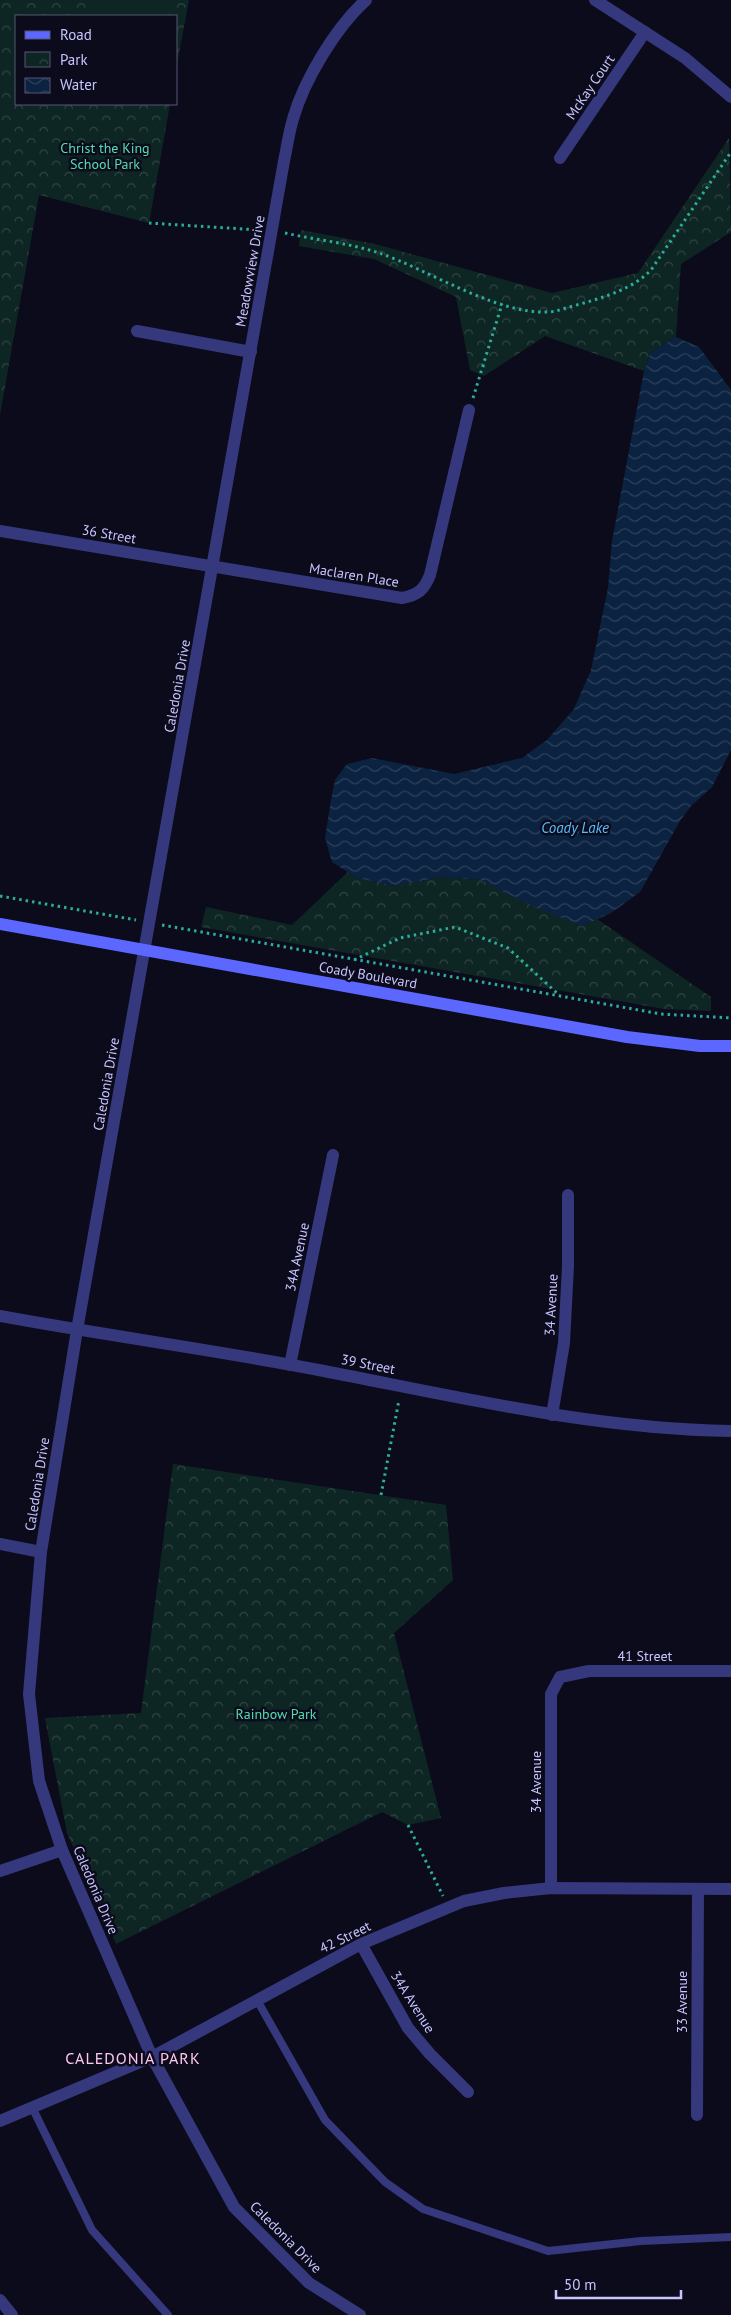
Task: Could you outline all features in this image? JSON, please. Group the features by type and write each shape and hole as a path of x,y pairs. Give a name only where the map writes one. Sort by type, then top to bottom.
{"main road":[{"name":"Coady Boulevard","path":"0,924 146,948 627,1037 700,1046 731,1046"}],"street":[{"name":"Meadowview Drive","path":"213,567 284,161 294,117 310,79 334,39 366,0"},
{"path":"595,0 685,58 731,97"},
{"name":"McKay Court","path":"560,158 645,32"},
{"path":"137,331 250,352"},
{"name":"Maclaren Place","path":"213,567 402,598 415,596 424,588 430,575 469,410"},
{"name":"36 Street","path":"0,531 213,567"},
{"name":"Caledonia Drive","path":"213,567 77,1330 41,1552 28,1694 39,1781 62,1850 152,2057 234,2207 309,2283 360,2315"},
{"name":"34A Avenue","path":"290,1364 333,1155"},
{"name":"34 Avenue","path":"552,1415 564,1343 568,1266 568,1195"},
{"name":"39 Street","path":"0,1316 290,1364 552,1415 677,1430 731,1430"},
{"path":"0,1544 41,1552"},
{"name":"41 Street","path":"560,1678 589,1671 731,1671"},
{"name":"34 Avenue","path":"551,1888 551,1694 560,1678"},
{"path":"0,1871 62,1850"},
{"name":"42 Street","path":"0,2121 152,2057 361,1944 464,1901 504,1893 551,1888 731,1889"},
{"name":"33 Avenue","path":"697,2115 698,1889"},
{"name":"34A Avenue","path":"361,1944 408,2028 430,2054 468,2092"},
{"path":"0,2300 12,2315"}],"lane":[{"path":"257,2000 326,2120 385,2182 423,2209 548,2251 641,2241 731,2238"},
{"path":"32,2107 92,2230 168,2315"}],"path":[{"path":"148,223 272,231 378,252 502,304 544,313 556,311 626,288 642,280 651,270 731,152"},
{"path":"469,410 502,304"},
{"path":"0,896 661,1014 731,1018"},
{"path":"354,960 400,938 455,927 508,948 560,995"},
{"path":"381,1495 402,1386"},
{"path":"408,1825 449,1907"}],"green space":[{"name":"Christ the King School Park","path":"0,0 189,0 178,58 178,15 15,15 15,105 170,105 149,223 39,195 0,415"},
{"path":"93,0 165,0 163,15 90,15"},
{"path":"729,138 731,232 681,264 676,337 650,353 644,371 545,336 484,376 470,370 456,297 374,259 299,246 301,230 375,244 552,293 638,273"},
{"path":"348,872 357,878 395,886 441,877 480,880 582,926 597,919 711,997 711,1011 664,1009 201,927 206,907 292,925"},
{"name":"Rainbow Park","path":"173,1464 446,1505 453,1580 394,1633 441,1818 408,1825 382,1812 116,1944 67,1833 45,1718 141,1713"}],"water":[{"name":"Coady Lake","path":"676,337 699,347 731,390 731,750 712,787 691,806 680,821 640,892 611,913 582,926 532,906 480,880 441,877 395,886 357,878 332,862 325,838 335,780 347,764 372,758 454,774 522,758 547,740 574,709 591,670 608,588 612,541 644,371 650,353"}],"district":[{"name":"CALEDONIA PARK","path":"133,2058"}]}
